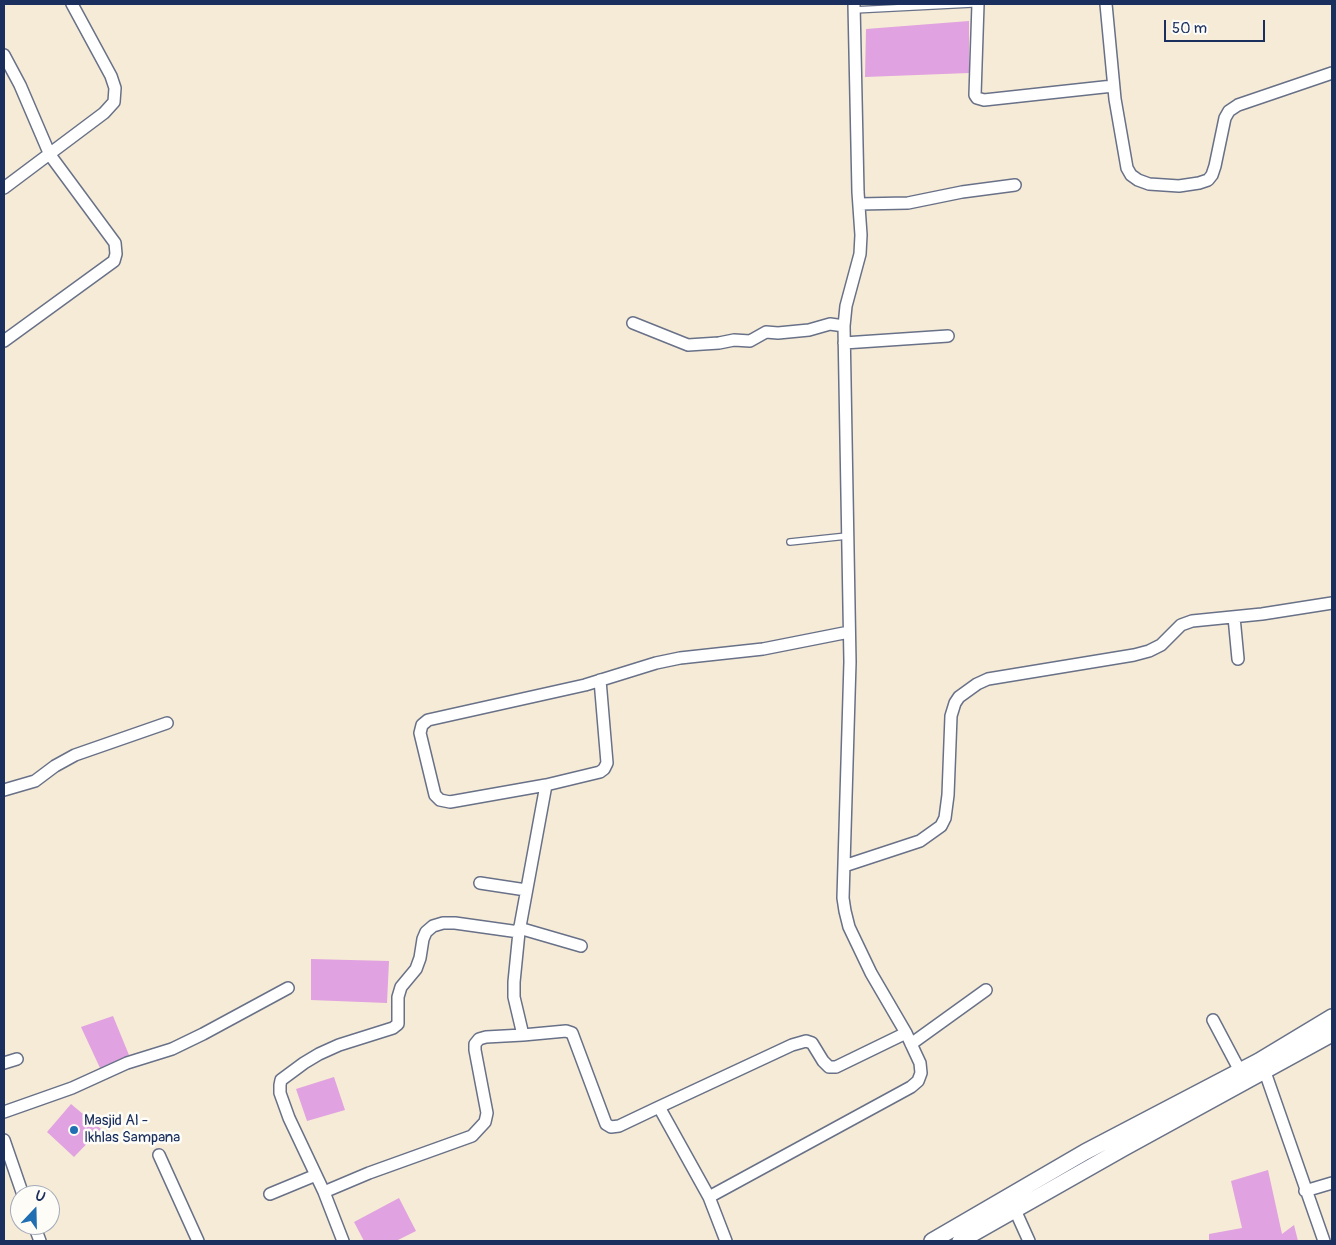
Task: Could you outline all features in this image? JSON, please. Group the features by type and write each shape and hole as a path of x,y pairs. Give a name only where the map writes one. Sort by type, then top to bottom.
{"main road":[{"path":"960,1241 1124,1148 1262,1066 1332,1016"},
{"path":"932,1241 1085,1152 1240,1071 1262,1066 1332,1034"}],"street":[{"path":"4,188 104,113 114,102 116,95 111,76 72,4"},
{"path":"978,4 975,95 977,98 984,100 1113,86"},
{"path":"1106,4 1113,86 1127,168 1130,174 1138,180 1149,184 1179,186 1208,180 1212,175 1225,118 1229,112 1238,105 1332,73"},
{"path":"709,1197 911,1087 918,1081 921,1073 920,1063 871,973 849,926 844,911 843,898 850,662 844,326 846,306 860,254 861,235 854,7"},
{"path":"4,56 20,85 50,155 114,243 116,254 114,261 4,341"},
{"path":"859,204 908,203 962,192 1015,185"},
{"path":"633,323 688,345 734,340 750,341 766,332 778,333 809,330 830,324 844,326"},
{"path":"844,343 948,336"},
{"path":"844,866 920,841 941,826 945,818 948,795 951,716 959,697 977,684 988,679 1149,651 1161,645 1180,624 1192,621 1332,603"},
{"path":"1234,617 1238,660"},
{"path":"600,680 607,763 600,772 546,785 450,802 440,800 434,795 420,733 422,725 428,720 600,680 664,661 763,649 849,632"},
{"path":"4,790 35,782 55,766 74,755 167,723"},
{"path":"523,1035 514,997 514,982 519,930 546,785"},
{"path":"480,882 526,890"},
{"path":"343,1241 324,1192 290,1118 280,1092 281,1080 319,1054 340,1045 393,1028 398,1024 398,997 401,987 416,969 423,939 426,932 433,926 443,923 454,923 519,930 581,946"},
{"path":"4,1112 72,1088 127,1063 172,1049 288,988"},
{"path":"324,1192 369,1173 472,1136 485,1122 487,1113 475,1050 478,1038 572,1032 606,1124 611,1127 619,1126 792,1045 806,1041 812,1043 829,1067 836,1067 908,1039 986,990"},
{"path":"1213,1020 1240,1071"},
{"path":"4,1063 17,1059"},
{"path":"1262,1066 1324,1241"},
{"path":"659,1107 709,1197 726,1241"},
{"path":"4,1140 20,1185"},
{"path":"159,1155 198,1241"},
{"path":"270,1194 316,1175"},
{"path":"1305,1191 1332,1183"},
{"path":"1015,1210 1029,1241"}],"lane":[{"path":"854,7 972,4"},
{"path":"790,542 847,536"}],"building":[{"path":"969,21 969,73 865,77 866,29"},
{"path":"311,959 389,961 387,1003 311,1000"},
{"path":"113,1016 129,1055 100,1068 81,1027"},
{"path":"334,1077 345,1110 307,1121 296,1089"},
{"name":"Masjid Al - Ikhlas Sampana","path":"71,1104 101,1129 74,1157 47,1132"},
{"path":"1268,1170 1282,1234 1294,1225 1298,1241 1209,1241 1209,1234 1242,1228 1231,1181"},
{"path":"399,1198 416,1231 396,1241 364,1241 354,1222"}],"place":[{"name":"Masjid Al - Ikhlas Sampana","path":"74,1130"}]}
